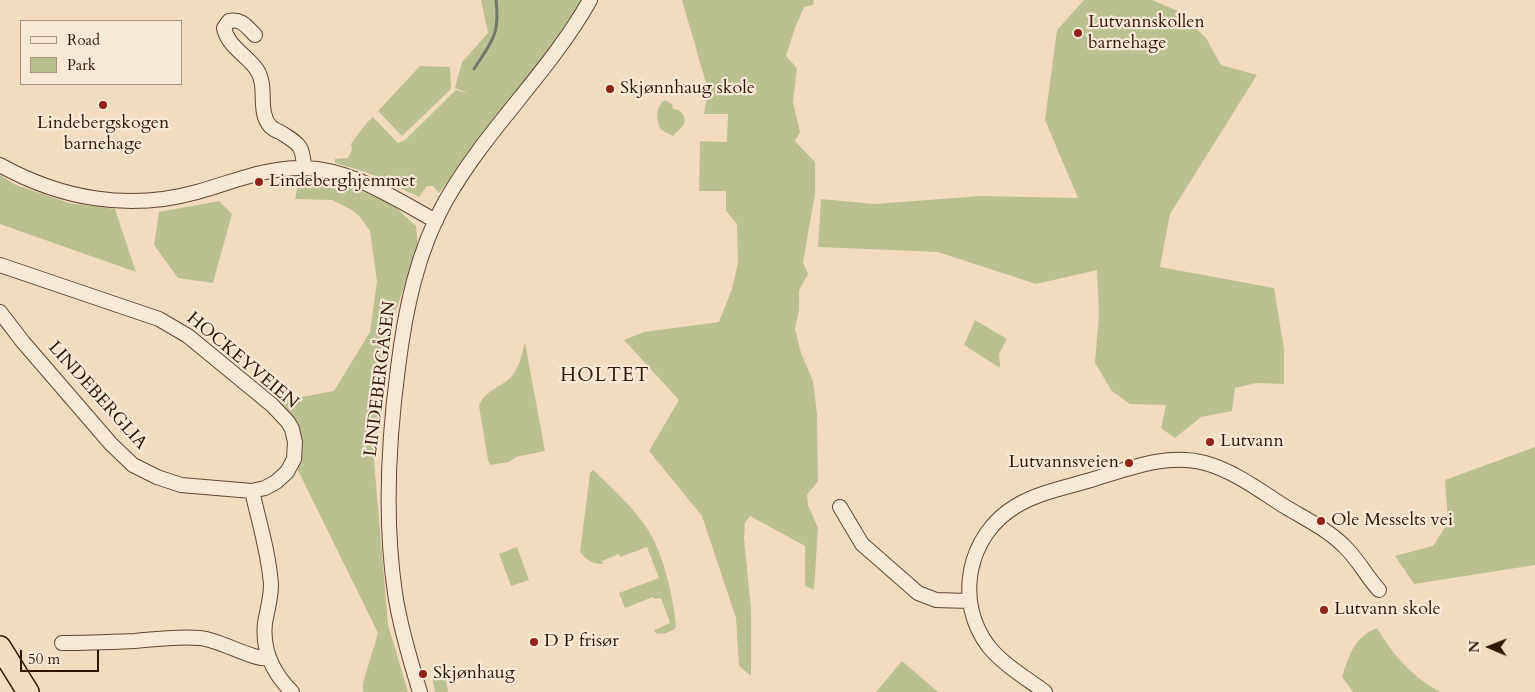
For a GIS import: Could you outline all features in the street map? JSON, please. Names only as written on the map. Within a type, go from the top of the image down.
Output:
[{"type":"highway","points":[[0,647],[28,692]]},
{"type":"street","name":"LINDEBERGÅSEN","points":[[420,692],[407,651],[395,593],[388,508],[393,405],[400,347],[410,294],[421,259],[445,201],[467,168],[561,47],[590,0]]},
{"type":"street","points":[[255,35],[238,20],[229,21],[224,28],[226,36],[232,45],[257,70],[262,82],[266,119],[271,127],[303,150],[304,168]]},
{"type":"street","points":[[0,165],[30,181],[65,193],[99,200],[126,201],[186,195],[264,172],[304,168],[329,170],[367,184],[436,221]]},
{"type":"street","name":"HOCKEYVEIEN","points":[[0,265],[159,318],[188,336],[272,405],[292,428],[295,442],[294,459],[286,473],[276,482],[252,492]]},
{"type":"street","name":"LINDEBERGLIA","points":[[0,312],[23,342],[111,444],[133,465],[181,485],[252,492]]},
{"type":"street","points":[[1045,692],[1011,667],[990,647],[977,625],[969,591],[971,566],[980,544],[992,525],[1015,506],[1052,491],[1155,462],[1174,460],[1197,462],[1224,470],[1321,529],[1347,549],[1380,590]]},
{"type":"street","points":[[252,492],[271,588],[265,634],[269,658],[275,672],[292,692]]},
{"type":"street","points":[[840,507],[862,544],[918,593],[936,600],[970,601]]},
{"type":"street","points":[[62,643],[186,637],[201,638],[219,642],[260,659],[269,658]]},
{"type":"green space","points":[[481,0],[583,0],[527,80],[439,193],[433,186],[427,186],[419,197],[366,172],[335,163],[335,159],[348,158],[352,150],[351,144],[373,117],[398,143],[405,140],[456,90],[469,94],[455,88],[462,62],[488,33]]},
{"type":"green space","points":[[682,0],[814,0],[813,5],[804,7],[786,56],[797,68],[793,102],[800,132],[795,141],[815,162],[815,194],[803,262],[808,274],[799,290],[799,310],[795,329],[801,353],[813,381],[817,414],[818,481],[807,495],[808,505],[818,528],[814,590],[805,586],[805,546],[750,516],[745,523],[744,538],[751,609],[751,676],[739,666],[736,618],[702,516],[649,451],[679,400],[624,340],[644,332],[719,322],[732,289],[738,263],[737,224],[726,211],[726,191],[699,191],[700,141],[727,142],[728,114],[704,114],[708,90]]},
{"type":"green space","points":[[1084,0],[1152,0],[1178,11],[1206,38],[1221,65],[1257,75],[1170,214],[1160,267],[1274,288],[1284,349],[1284,384],[1256,383],[1235,388],[1232,411],[1201,417],[1175,438],[1161,428],[1166,405],[1130,404],[1112,391],[1095,363],[1099,314],[1097,270],[1036,284],[938,252],[818,247],[821,199],[874,204],[981,196],[1078,198],[1045,120],[1057,30]]},
{"type":"green space","points":[[420,66],[450,67],[451,89],[402,136],[378,111]]},
{"type":"green space","points":[[665,100],[672,104],[673,109],[679,110],[683,114],[685,121],[673,136],[661,130],[658,122],[659,106]]},
{"type":"green space","points":[[0,175],[16,185],[69,203],[115,209],[136,272],[0,224]]},
{"type":"green space","points":[[300,175],[333,179],[392,204],[416,226],[418,246],[392,322],[374,460],[388,625],[408,692],[363,692],[363,683],[378,633],[289,452],[289,417],[280,401],[334,391],[370,332],[377,281],[370,231],[360,217],[352,210],[332,200],[295,199]]},
{"type":"green space","points":[[219,201],[232,214],[213,283],[178,278],[154,245],[159,212]]},
{"type":"green space","points":[[975,320],[1007,339],[999,354],[1000,368],[964,345]]},
{"type":"green space","points":[[525,343],[545,451],[516,457],[509,462],[490,465],[479,406],[485,396],[507,381],[514,373]]},
{"type":"green space","points":[[1535,447],[1535,565],[1414,584],[1395,556],[1433,546],[1448,523],[1445,480]]},
{"type":"green space","points":[[593,470],[631,508],[645,525],[655,543],[668,579],[673,604],[676,627],[670,632],[659,634],[654,630],[670,623],[661,598],[655,599],[653,597],[625,608],[619,593],[659,578],[647,547],[620,557],[619,554],[602,561],[603,564],[596,564],[590,561],[580,552],[590,473]]},
{"type":"green space","points":[[517,547],[529,580],[511,586],[499,554]]},
{"type":"green space","points":[[1377,628],[1404,664],[1440,692],[1353,692],[1342,677],[1347,661],[1357,642]]},
{"type":"green space","points":[[902,661],[938,692],[876,692]]},
{"type":"green space","points":[[443,663],[448,692],[435,692],[432,675],[436,666]]},
{"type":"waterway","points":[[474,69],[490,44],[496,30],[496,0]]},
{"type":"place","name":"Lutvannskollen barnehage","points":[[1078,33]]},
{"type":"place","name":"Skjønnhaug skole","points":[[610,89]]},
{"type":"place","name":"Lindebergskogen barnehage","points":[[103,105]]},
{"type":"place","name":"Lindeberghjemmet","points":[[259,182]]},
{"type":"place","name":"Lutvann","points":[[1210,442]]},
{"type":"place","name":"Lutvannsveien","points":[[1129,463]]},
{"type":"place","name":"Ole Messelts vei","points":[[1321,521]]},
{"type":"place","name":"Lutvann skole","points":[[1324,610]]},
{"type":"place","name":"D P frisør","points":[[534,642]]},
{"type":"place","name":"Skjønhaug","points":[[423,674]]},
{"type":"district","name":"HOLTET","points":[[605,377]]}]
